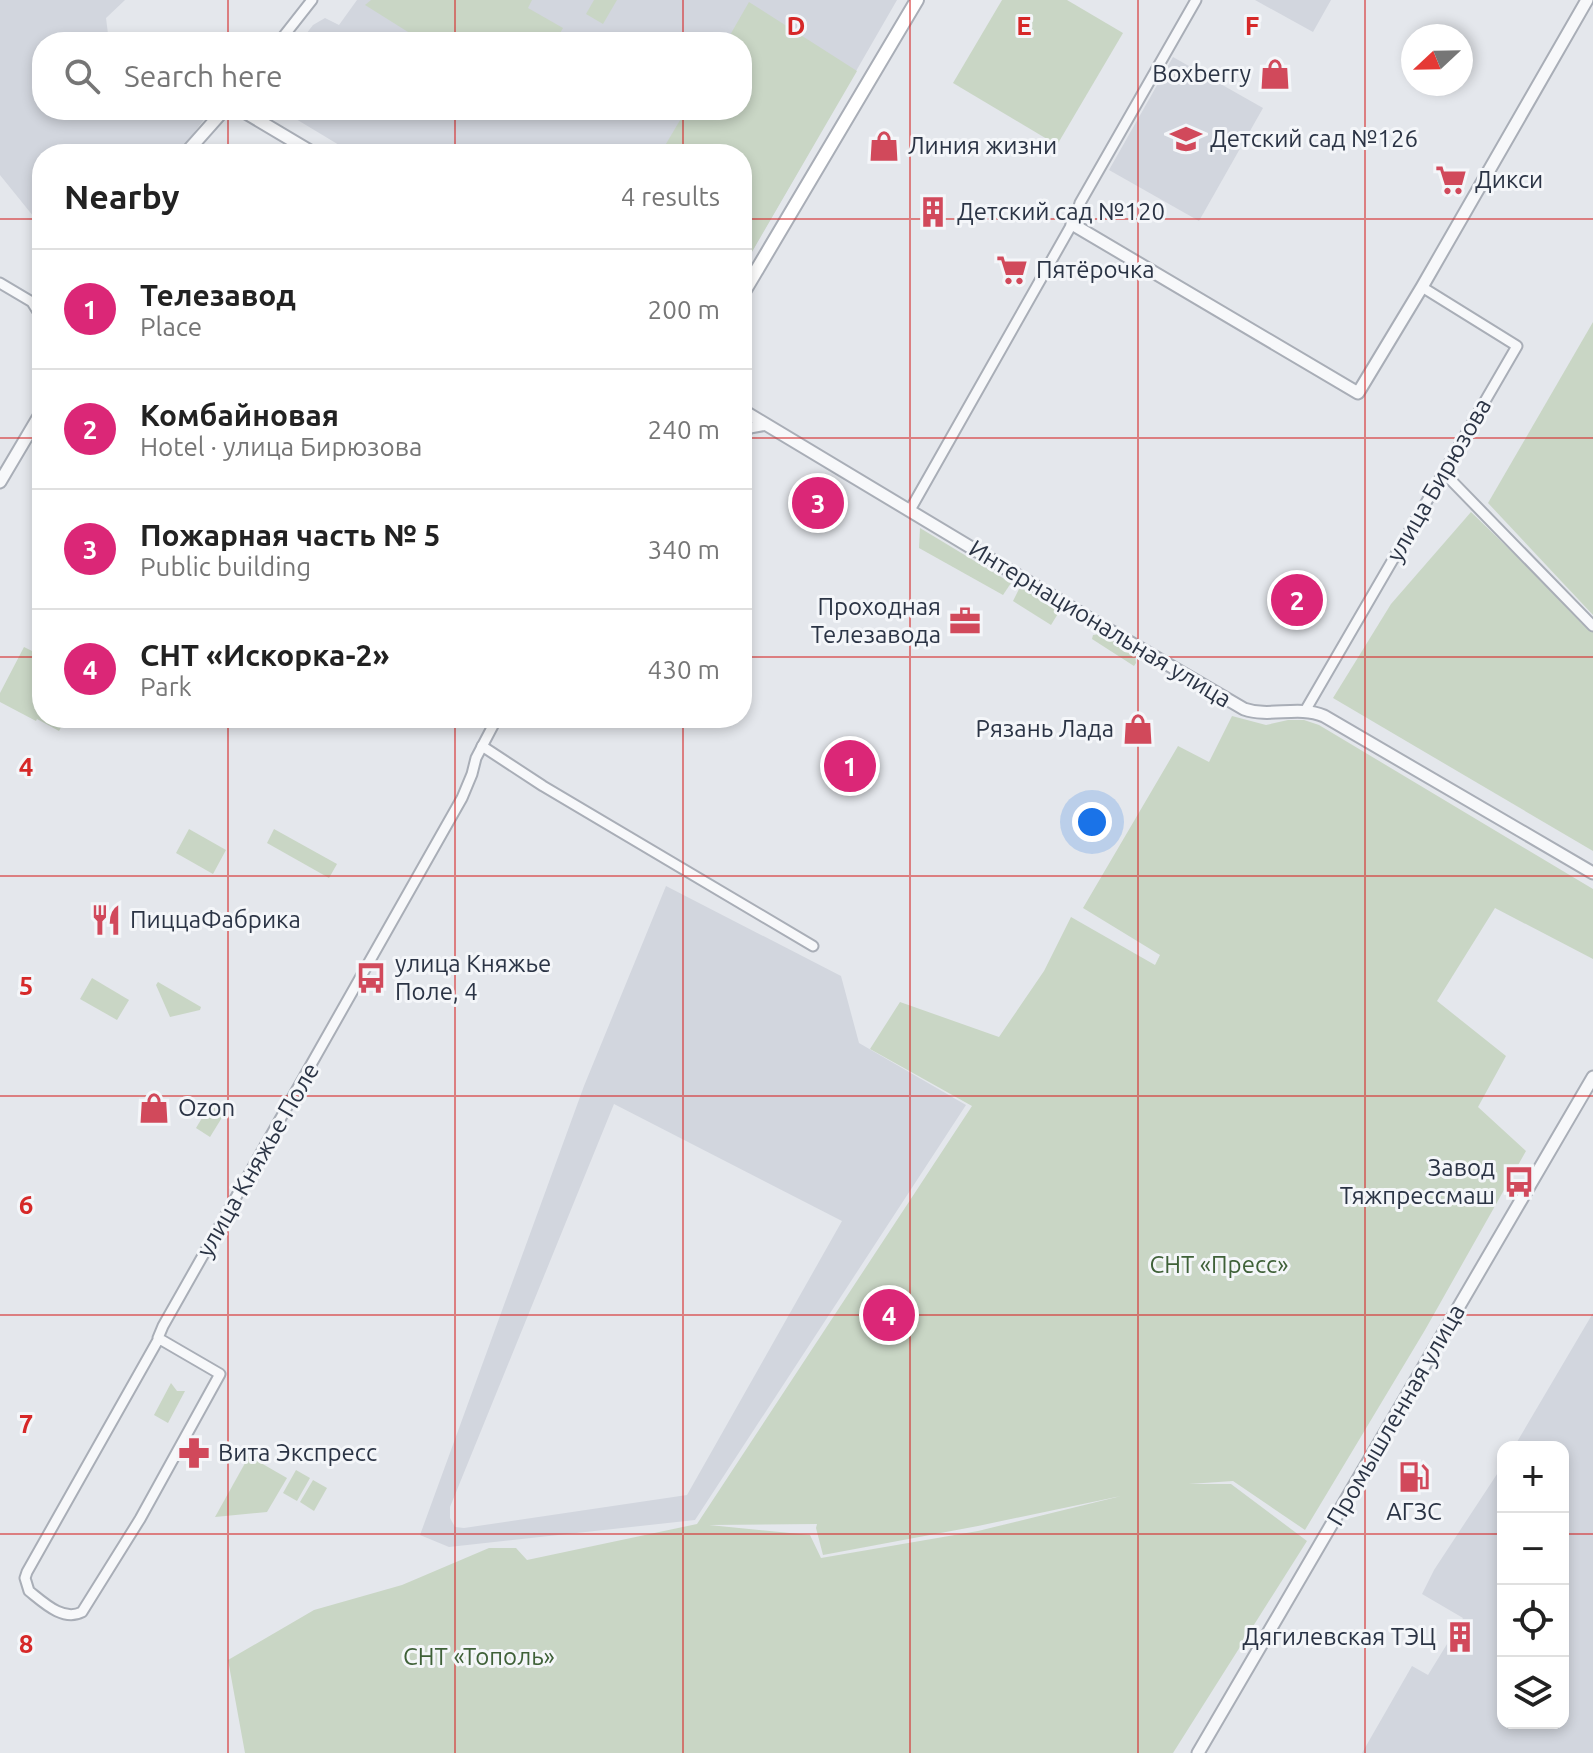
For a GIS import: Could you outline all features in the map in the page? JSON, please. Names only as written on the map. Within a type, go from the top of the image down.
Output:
[{"type":"main road","points":[[752,278],[917,0]]},
{"type":"street","points":[[287,32],[312,0]]},
{"type":"street","points":[[910,510],[1196,0]]},
{"type":"street","points":[[1072,224],[1358,393],[1587,0]]},
{"type":"street","points":[[194,144],[215,120]]},
{"type":"street","points":[[258,120],[298,144]]},
{"type":"street","points":[[0,283],[32,302]]},
{"type":"street","name":"улица Бирюзова","points":[[1305,711],[1517,346],[1422,287]]},
{"type":"street","name":"Интернациональная улица","points":[[752,416],[1244,709],[1261,713],[1305,711],[1324,716],[1593,873]]},
{"type":"street","points":[[752,428],[767,425]]},
{"type":"street","points":[[0,482],[32,428]]},
{"type":"street","points":[[1444,473],[1593,626]]},
{"type":"street","points":[[492,728],[482,746],[543,786],[813,946]]},
{"type":"street","name":"улица Княжье Поле","points":[[158,1338],[220,1374],[147,1506],[83,1610],[76,1615],[63,1614],[29,1591],[25,1578],[27,1572],[163,1326],[462,798],[482,746]]},
{"type":"street","name":"Промышленная улица","points":[[1198,1753],[1593,1077]]},
{"type":"shaded area","points":[[0,0],[125,0],[106,18],[108,32],[32,32],[32,120],[204,120],[186,144],[32,144],[32,215],[0,175]]},
{"type":"shaded area","points":[[357,0],[897,0],[752,252],[752,144],[337,144],[298,120],[752,120],[752,32],[308,32],[325,18],[339,25]]},
{"type":"shaded area","points":[[1255,0],[1331,0],[1313,32]]},
{"type":"shaded area","name":"Детский сад №126","points":[[1173,57],[1263,108],[1199,221],[1109,170]]},
{"type":"shaded area","points":[[666,886],[841,976],[859,1043],[966,1105],[695,1520],[449,1547],[420,1535],[584,1086]],"holes":[[[614,1104],[842,1221],[687,1495],[455,1527],[450,1518],[450,1507]]]},
{"type":"shaded area","points":[[1593,1313],[1593,1753],[1362,1753],[1412,1666],[1428,1675],[1463,1618],[1422,1594],[1434,1570],[1497,1474],[1497,1729],[1569,1729],[1569,1441],[1518,1441]]},
{"type":"green space","points":[[371,0],[532,0],[528,8],[563,28],[561,32],[408,32],[365,5]]},
{"type":"green space","points":[[594,0],[617,0],[603,24],[586,14]]},
{"type":"green space","points":[[1002,0],[1067,0],[1123,33],[1057,145],[953,83]]},
{"type":"green space","points":[[749,2],[857,71],[752,252],[752,144],[666,144],[680,120],[752,120],[752,32],[732,32]]},
{"type":"green space","points":[[1593,322],[1593,615],[1488,503]]},
{"type":"green space","points":[[1471,512],[1593,630],[1593,851],[1333,698],[1391,604]]},
{"type":"green space","points":[[920,528],[1011,583],[1003,595],[919,548]]},
{"type":"green space","points":[[1020,587],[1059,612],[1051,625],[1013,601]]},
{"type":"green space","points":[[1101,634],[1135,655],[1134,666],[1092,639],[1093,635]]},
{"type":"green space","points":[[24,647],[32,651],[32,719],[0,702],[0,693]]},
{"type":"green space","points":[[1232,716],[1266,725],[1304,720],[1319,725],[1593,889],[1593,959],[1495,908],[1437,1001],[1506,1056],[1478,1107],[1526,1151],[1425,1330],[1305,1530],[1233,1481],[1189,1484],[1231,1484],[1307,1541],[1173,1753],[245,1753],[228,1660],[314,1610],[402,1585],[489,1548],[516,1548],[527,1560],[697,1524],[972,1106],[870,1049],[900,1002],[999,1037],[1044,971],[1071,917],[1155,965],[1160,955],[1083,908],[1178,746],[1209,762]],"holes":[[[1121,1496],[978,1531],[821,1558],[810,1535],[709,1525],[817,1524],[823,1555]]]},
{"type":"green space","points":[[189,829],[226,850],[213,874],[176,853]]},
{"type":"green space","points":[[274,829],[337,864],[329,878],[267,843]]},
{"type":"green space","points":[[92,978],[129,1000],[117,1020],[80,999]]},
{"type":"green space","points":[[158,982],[201,1007],[200,1010],[170,1017],[156,985]]},
{"type":"green space","points":[[211,1103],[226,1111],[210,1137],[196,1128]]},
{"type":"green space","points":[[171,1383],[177,1391],[185,1391],[168,1423],[154,1415]]},
{"type":"green space","points":[[249,1456],[287,1478],[267,1512],[215,1517]]},
{"type":"green space","points":[[296,1470],[310,1478],[297,1501],[283,1493]]},
{"type":"green space","points":[[313,1480],[327,1488],[314,1511],[300,1502]]},
{"type":"place","name":"Boxberry","points":[[1275,74]]},
{"type":"place","name":"Детский сад №126","points":[[1186,139]]},
{"type":"place","name":"Линия жизни","points":[[884,146]]},
{"type":"place","name":"Дикси","points":[[1451,180]]},
{"type":"place","name":"Детский сад №120","points":[[933,212]]},
{"type":"place","name":"Пятёрочка","points":[[1012,270]]},
{"type":"place","name":"Пожарная часть № 5","points":[[818,503]]},
{"type":"place","name":"Комбайновая","points":[[1297,600]]},
{"type":"place","name":"Проходная Телезавода","points":[[965,621]]},
{"type":"place","name":"Рязань Лада","points":[[1138,729]]},
{"type":"place","name":"Телезавод","points":[[850,766]]},
{"type":"place","name":"ПиццаФабрика","points":[[106,920]]},
{"type":"place","name":"улица Княжье Поле, 4","points":[[371,978]]},
{"type":"place","name":"Ozon","points":[[154,1108]]},
{"type":"place","name":"Завод Тяжпрессмаш","points":[[1519,1182]]},
{"type":"place","name":"СНТ «Искорка-2»","points":[[889,1315]]},
{"type":"place","name":"Вита Экспресс","points":[[194,1453]]},
{"type":"place","name":"АГЗС","points":[[1414,1477]]},
{"type":"place","name":"Дягилевская ТЭЦ","points":[[1460,1637]]},
{"type":"park label","name":"СНТ «Пресс»","points":[[1219,1265]]},
{"type":"park label","name":"СНТ «Тополь»","points":[[479,1657]]}]
